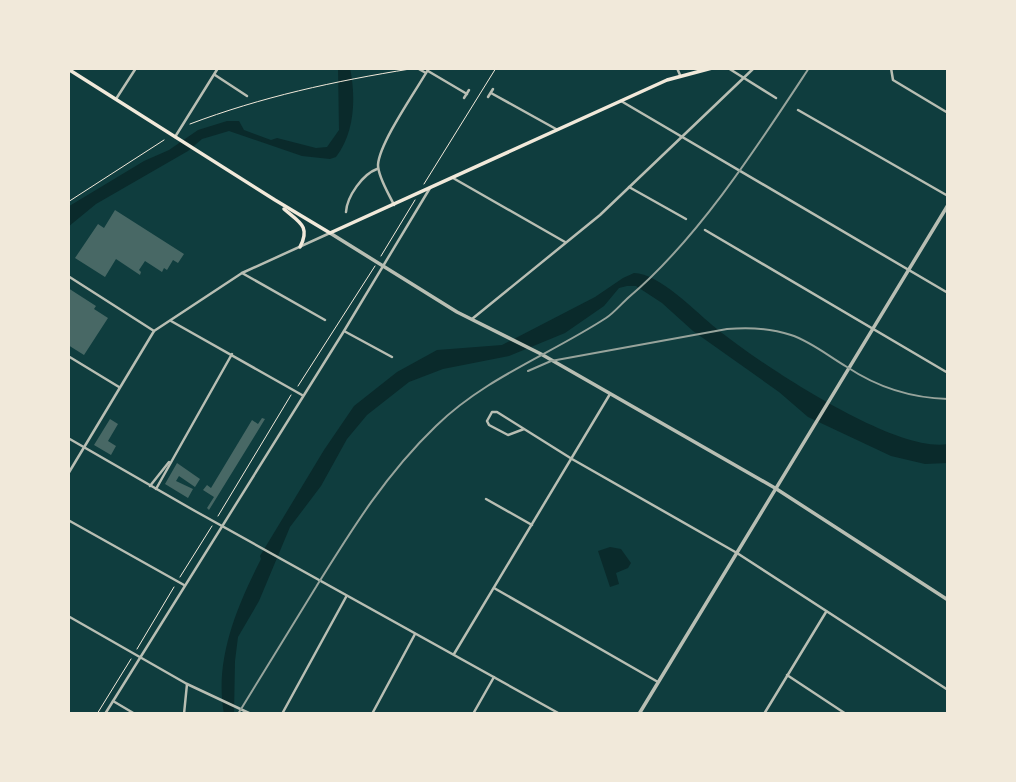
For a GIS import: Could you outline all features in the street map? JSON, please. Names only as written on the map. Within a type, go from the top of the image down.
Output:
[{"type":"main road","points":[[68,69],[330,233],[680,75],[711,68]]},
{"type":"main road","points":[[275,200],[304,228],[305,235],[300,247]]},
{"type":"street","points":[[116,99],[136,68]]},
{"type":"street","points":[[177,139],[218,68]]},
{"type":"street","points":[[417,68],[428,71],[467,94]]},
{"type":"street","points":[[677,68],[680,75]]},
{"type":"street","points":[[728,68],[776,98]]},
{"type":"street","points":[[472,319],[600,215],[754,68]]},
{"type":"street","points":[[891,68],[893,80],[948,113]]},
{"type":"street","points":[[394,205],[378,169],[383,148],[428,71]]},
{"type":"street","points":[[214,74],[247,96]]},
{"type":"street","points":[[493,89],[490,95],[556,129]]},
{"type":"street","points":[[621,101],[948,293]]},
{"type":"street","points":[[797,110],[948,196]]},
{"type":"street","points":[[346,212],[346,206],[365,176],[378,169]]},
{"type":"street","points":[[453,178],[565,242]]},
{"type":"street","points":[[629,187],[686,219]]},
{"type":"street","points":[[105,714],[430,188]]},
{"type":"street","points":[[639,714],[948,205]]},
{"type":"street","points":[[705,230],[948,373]]},
{"type":"street","points":[[68,474],[154,331],[242,273],[330,233],[472,319],[534,350],[775,488],[948,600]]},
{"type":"street","points":[[242,273],[325,320]]},
{"type":"street","points":[[68,276],[154,331]]},
{"type":"street","points":[[170,321],[303,395]]},
{"type":"street","points":[[344,331],[392,357]]},
{"type":"street","points":[[156,489],[232,354]]},
{"type":"street","points":[[68,356],[119,387]]},
{"type":"street","points":[[454,654],[610,394]]},
{"type":"street","points":[[524,429],[508,435],[489,425],[487,421],[495,411],[524,429],[572,459],[737,553],[948,690]]},
{"type":"street","points":[[68,438],[560,714]]},
{"type":"street","points":[[150,486],[171,460]]},
{"type":"street","points":[[486,499],[532,525]]},
{"type":"street","points":[[68,520],[185,586]]},
{"type":"street","points":[[494,588],[658,682]]},
{"type":"street","points":[[282,714],[347,596]]},
{"type":"street","points":[[764,714],[826,611]]},
{"type":"street","points":[[68,616],[187,684],[251,714]]},
{"type":"street","points":[[372,714],[415,634]]},
{"type":"street","points":[[787,675],[846,714]]},
{"type":"street","points":[[473,714],[494,677]]},
{"type":"street","points":[[184,714],[187,684]]},
{"type":"street","points":[[113,701],[135,714]]},
{"type":"path","points":[[424,185],[496,68]]},
{"type":"path","points":[[190,124],[231,109],[337,82],[410,69]]},
{"type":"path","points":[[68,202],[164,140]]},
{"type":"path","points":[[218,516],[268,431],[419,193]]},
{"type":"path","points":[[97,714],[212,526]]},
{"type":"water","points":[[338,68],[350,68],[353,103],[347,137],[336,157],[330,159],[302,156],[229,131],[202,139],[188,151],[96,204],[68,227],[68,207],[71,205],[144,161],[169,150],[198,130],[227,121],[239,121],[244,130],[271,140],[277,138],[316,148],[327,147],[339,130]]},
{"type":"water","points":[[634,273],[666,286],[763,363],[828,403],[895,435],[925,443],[948,444],[948,463],[925,464],[891,456],[808,417],[779,392],[693,331],[662,303],[636,286],[619,288],[604,306],[565,333],[509,356],[443,369],[409,382],[367,415],[347,439],[321,486],[290,527],[259,601],[238,637],[234,714],[224,714],[222,674],[225,654],[236,614],[260,556],[354,406],[397,372],[437,350],[502,345],[595,297]]},
{"type":"water","points":[[610,547],[621,549],[631,563],[628,568],[616,573],[619,584],[610,587],[598,551]]},
{"type":"building","points":[[115,210],[184,254],[178,263],[173,260],[167,270],[164,268],[162,272],[145,261],[139,270],[140,275],[116,259],[105,277],[75,258],[98,224],[104,228]]},
{"type":"building","points":[[68,288],[96,306],[94,309],[108,318],[84,355],[68,345]]},
{"type":"building","points":[[262,418],[265,419],[209,510],[207,508],[214,497],[203,490],[207,485],[211,488],[252,420],[258,424]]},
{"type":"building","points":[[110,419],[118,424],[108,441],[116,446],[111,455],[94,445]]},
{"type":"building","points":[[177,463],[200,479],[195,487],[179,476],[176,481],[193,489],[188,498],[165,484]]},
{"type":"railway","points":[[238,714],[343,544],[401,463],[436,426],[475,394],[606,318],[654,274],[726,189],[809,68]]},
{"type":"railway","points":[[528,371],[551,361],[727,329],[759,329],[799,338],[883,386],[921,396],[948,399]]}]
